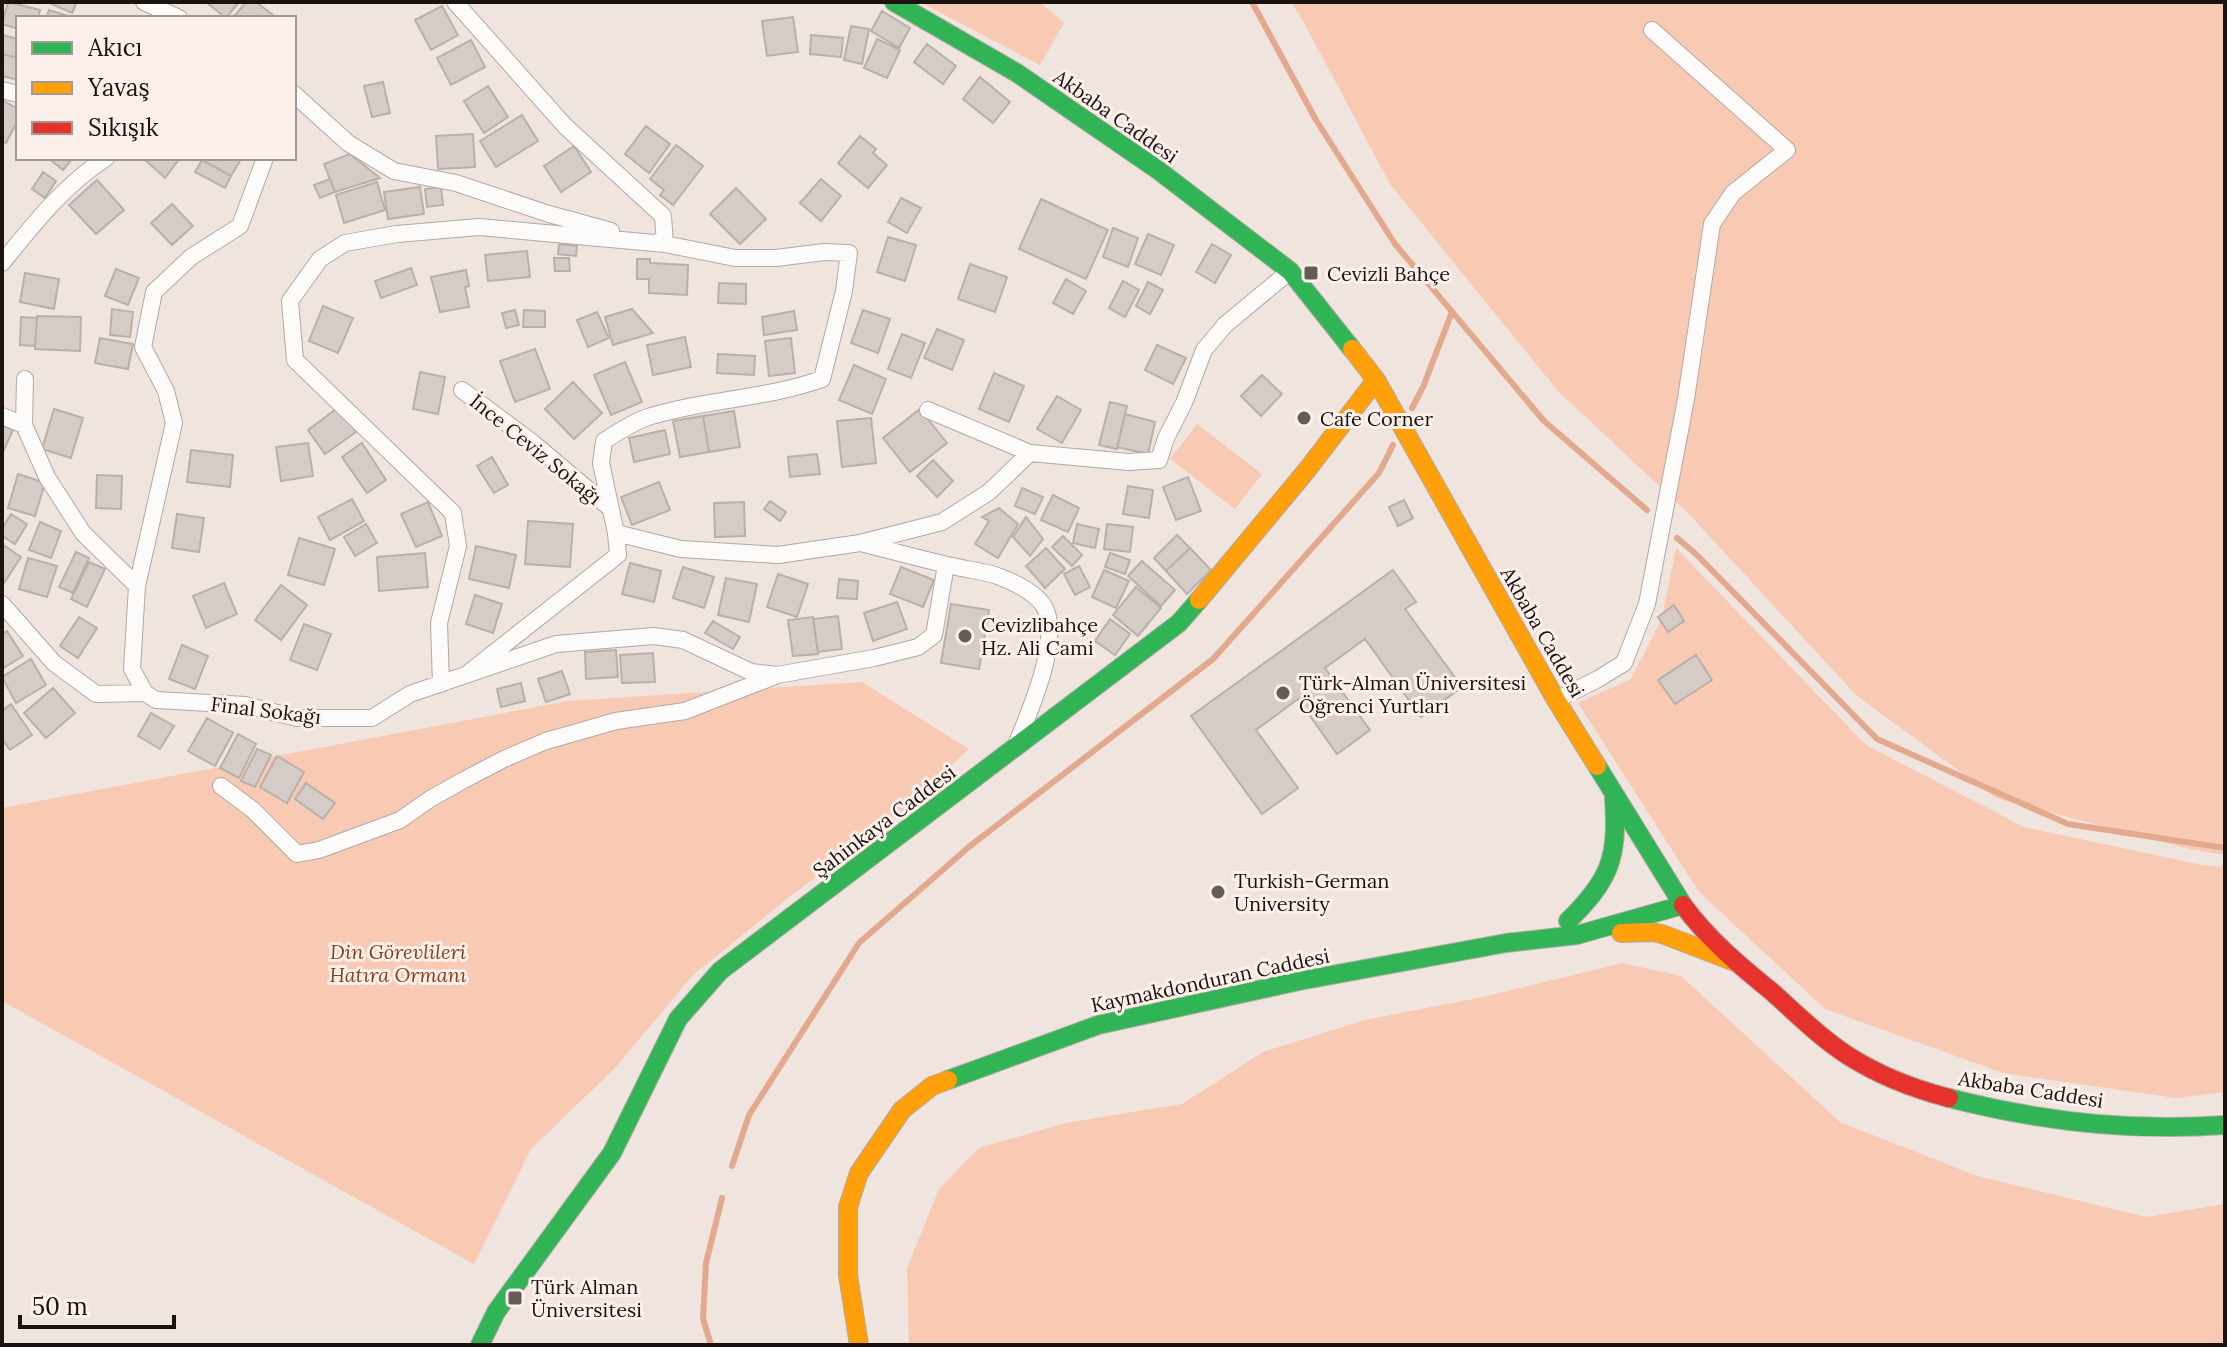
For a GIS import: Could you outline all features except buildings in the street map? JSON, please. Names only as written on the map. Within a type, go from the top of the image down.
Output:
[{"type":"main road","name":"Akbaba Caddesi","points":[[894,2],[1017,73],[1158,170],[1290,271],[1376,380],[1664,888],[1735,962],[1847,1055],[1901,1084],[1974,1106],[2082,1123],[2183,1129],[2225,1125]]},
{"type":"main road","name":"Şahinkaya Caddesi","points":[[480,1345],[496,1312],[612,1153],[678,1019],[720,971],[1179,623],[1307,470],[1376,380]]},
{"type":"main road","points":[[1573,928],[1608,872],[1615,845],[1614,795]]},
{"type":"main road","points":[[1573,928],[1637,900]]},
{"type":"main road","points":[[1573,928],[1683,905]]},
{"type":"main road","points":[[1573,928],[1662,934],[1735,962]]},
{"type":"main road","name":"Kaymakdonduran Caddesi","points":[[859,1345],[848,1275],[848,1207],[859,1173],[882,1137],[902,1110],[932,1086],[1098,1025],[1299,981],[1573,928]]},
{"type":"street","points":[[144,2],[175,16]]},
{"type":"street","points":[[455,2],[565,126],[663,216],[665,244]]},
{"type":"street","points":[[1556,700],[1624,663],[1647,604],[1686,399],[1712,224],[1733,193],[1787,150],[1652,30]]},
{"type":"street","points":[[296,96],[348,143],[394,171],[456,183],[549,214],[665,244],[735,258],[849,253],[844,291],[822,379],[798,388],[645,418],[604,441],[601,463],[618,555],[467,674]]},
{"type":"street","points":[[2,263],[33,224],[83,172],[103,160]]},
{"type":"street","points":[[145,693],[132,669],[137,586],[174,423],[166,391],[143,347],[154,292],[191,257],[240,226],[264,160]]},
{"type":"street","points":[[441,684],[439,623],[458,546],[453,513],[295,360],[290,301],[320,259],[332,251],[345,243],[397,234],[479,227],[665,244]]},
{"type":"street","points":[[928,410],[1030,453],[1129,462],[1159,460],[1204,350],[1225,325],[1290,271]]},
{"type":"street","points":[[25,379],[24,425],[47,477],[83,533],[137,586]]},
{"type":"street","name":"İnce Ceviz Sokağı","points":[[462,390],[533,443],[610,508]]},
{"type":"street","points":[[2,416],[24,425]]},
{"type":"street","points":[[616,533],[681,549],[778,555],[860,543],[942,522],[989,492],[1030,453]]},
{"type":"street","points":[[860,543],[998,575],[1034,596],[1044,607],[1049,630],[1046,656],[1034,701],[1014,749]]},
{"type":"street","name":"Final Sokağı","points":[[2,604],[54,663],[96,694],[145,693],[156,700],[245,705],[297,718],[372,718],[410,694],[556,644],[654,636],[683,640],[751,672],[777,675],[918,647],[934,635],[946,565]]},
{"type":"street","points":[[221,786],[253,810],[297,854],[319,850],[400,820],[451,787],[546,741],[616,721],[685,711],[777,675]]},
{"type":"green space","points":[[920,2],[1040,2],[1064,23],[1040,65]]},
{"type":"green space","points":[[1291,2],[2225,2],[2225,855],[2189,849],[1996,798],[1856,695],[1689,514],[1557,390],[1390,184]]},
{"type":"green space","points":[[1197,424],[1262,474],[1235,509],[1170,459]]},
{"type":"green space","points":[[1676,548],[1866,745],[2024,827],[2202,865],[2225,867],[2225,1092],[2176,1098],[2003,1073],[1825,1009],[1699,892],[1578,703],[1631,679],[1662,618]]},
{"type":"green space","name":"Din Görevlileri Hatıra Ormanı","points":[[862,682],[969,749],[892,820],[793,894],[693,975],[615,1068],[531,1149],[474,1264],[2,1001],[2,808],[568,701]]},
{"type":"green space","points":[[1622,963],[1681,976],[1840,1122],[1977,1176],[2146,1217],[2225,1204],[2225,1345],[909,1345],[907,1268],[939,1189],[979,1148],[1066,1123],[1182,1104],[1263,1052],[1365,1020],[1483,997]]},
{"type":"waterway","points":[[1252,2],[1316,120],[1395,244],[1544,421],[1647,510]]},
{"type":"waterway","points":[[1412,408],[1452,312]]},
{"type":"waterway","points":[[732,1166],[749,1115],[859,943],[970,846],[1213,659],[1379,473],[1393,445]]},
{"type":"waterway","points":[[1677,538],[1877,739],[2068,824],[2225,848]]},
{"type":"waterway","points":[[711,1345],[703,1319],[706,1263],[722,1198]]},
{"type":"traffic: fast","points":[[894,2],[1017,73],[1158,170],[1290,271],[1352,349]]},
{"type":"traffic: fast","points":[[480,1345],[496,1312],[612,1153],[678,1019],[720,971],[1179,623],[1199,600]]},
{"type":"traffic: fast","points":[[948,1080],[1098,1025],[1299,981],[1506,943],[1577,935],[1683,905],[1597,766]]},
{"type":"traffic: fast","points":[[1568,921],[1594,892],[1609,866],[1615,836],[1614,798]]},
{"type":"traffic: fast","points":[[1949,1098],[2017,1113],[2086,1123],[2156,1127],[2225,1125]]},
{"type":"traffic: slow","points":[[1352,349],[1376,380],[1556,700],[1597,766]]},
{"type":"traffic: slow","points":[[1199,600],[1307,470],[1376,380]]},
{"type":"traffic: slow","points":[[1621,933],[1662,934],[1735,962]]},
{"type":"traffic: slow","points":[[859,1345],[848,1275],[848,1207],[859,1173],[902,1110],[932,1086],[948,1080]]},
{"type":"traffic: jam","points":[[1683,905],[1724,951],[1837,1048],[1884,1075],[1949,1098]]},
{"type":"place","name":"Cevizli Bahçe","points":[[1311,273]]},
{"type":"place","name":"Cafe Corner","points":[[1304,418]]},
{"type":"place","name":"Cevizlibahçe Hz. Ali Cami","points":[[965,636]]},
{"type":"place","name":"Türk-Alman Üniversitesi Öğrenci Yurtları","points":[[1283,693]]},
{"type":"place","name":"Turkish-German University","points":[[1218,892]]},
{"type":"place","name":"Türk Alman Üniversitesi","points":[[515,1298]]}]
